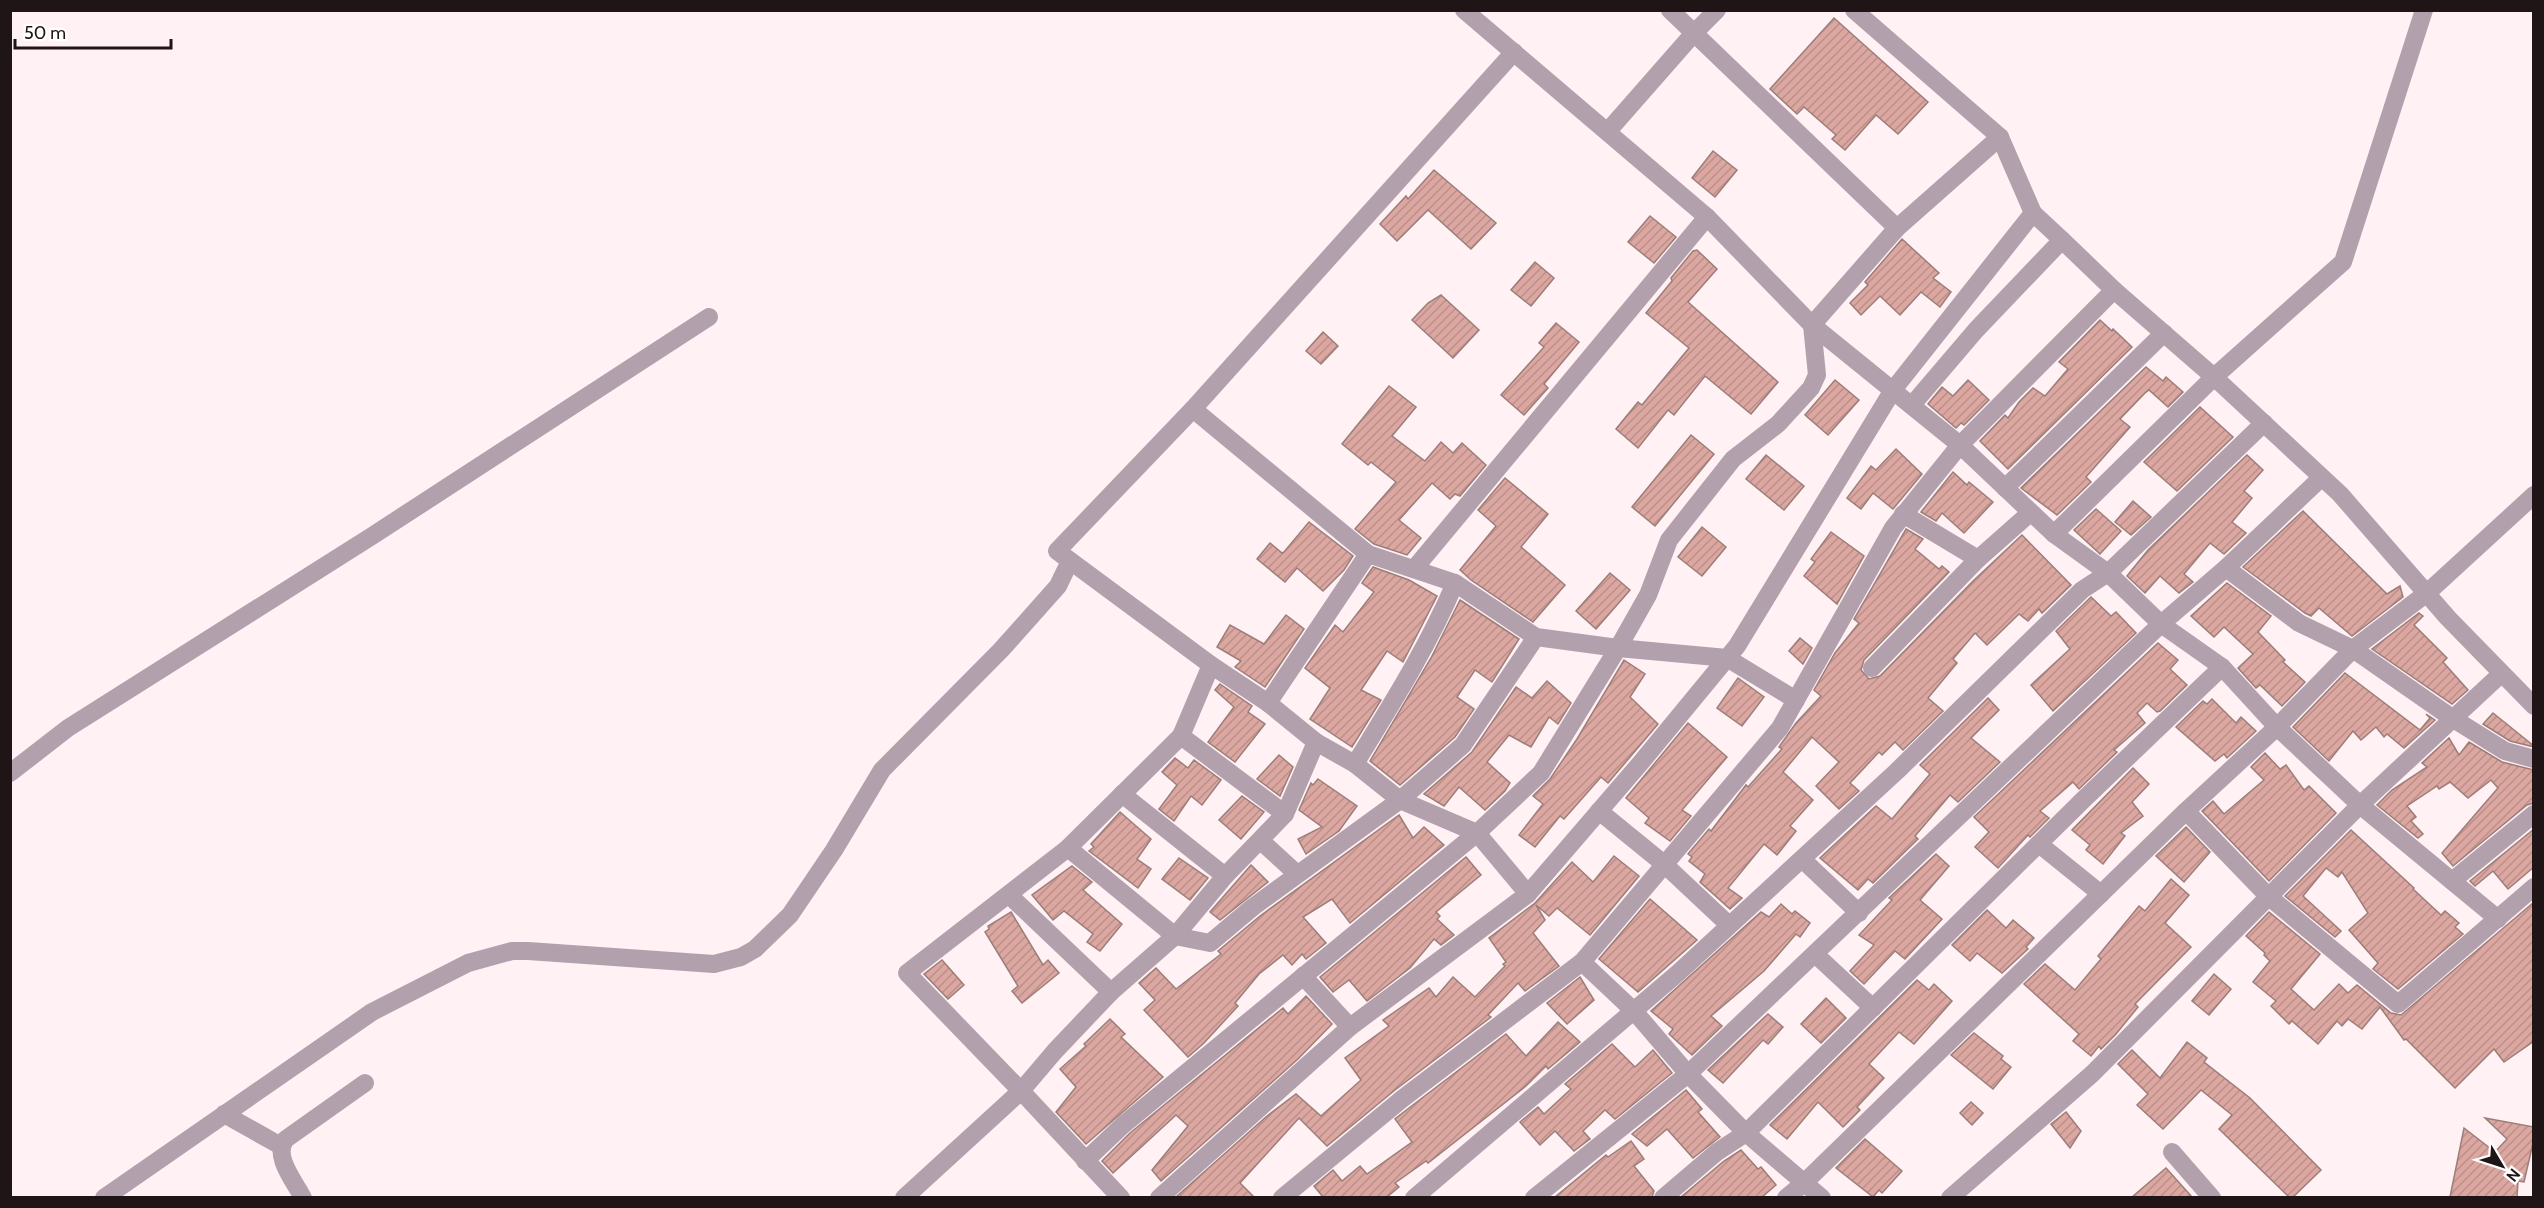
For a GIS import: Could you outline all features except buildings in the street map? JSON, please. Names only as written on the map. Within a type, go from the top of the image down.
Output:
[{"type":"street","points":[[1464,10],[1707,217],[1812,325],[1960,445],[2030,513],[2054,534],[2108,573],[2161,624],[2222,667],[2277,727],[2360,805],[2498,919]]},
{"type":"street","points":[[1670,10],[1897,228]]},
{"type":"street","points":[[1608,131],[1717,10]]},
{"type":"street","points":[[1854,10],[2000,137],[2033,213],[2114,290],[2214,377],[2340,494],[2501,674],[2533,704]]},
{"type":"street","points":[[2054,534],[2214,377],[2343,262],[2424,10]]},
{"type":"street","points":[[1514,52],[1193,409],[1056,551],[1211,665],[1268,703],[1316,742],[1355,764],[1400,800],[1477,833],[1528,894]]},
{"type":"street","points":[[1085,1161],[1123,1125],[1477,833],[1541,773],[1618,648],[1653,585],[1662,554],[1669,540],[1733,459],[1778,424],[1810,388],[1817,375],[1812,325],[1897,228],[2000,137]]},
{"type":"street","points":[[1160,1197],[1350,1027],[1528,894],[1727,658],[1743,636],[1893,390],[2033,213]]},
{"type":"street","points":[[1414,569],[1707,217]]},
{"type":"street","points":[[1912,405],[1976,330],[2062,240]]},
{"type":"street","points":[[1282,1197],[1402,1099],[1582,962],[1780,728],[1893,528],[1904,514],[1960,445],[2114,290]]},
{"type":"street","points":[[10,773],[68,728],[372,536],[709,316]]},
{"type":"street","points":[[2005,488],[2164,333]]},
{"type":"street","points":[[1193,409],[1368,554],[1455,583],[1536,637],[1618,648],[1727,658],[1796,700]]},
{"type":"street","points":[[1414,1197],[1634,1011],[1730,925],[1897,771],[2082,590],[2108,573],[2264,423]]},
{"type":"street","points":[[1534,1197],[1688,1074],[2161,624],[2226,568],[2321,478]]},
{"type":"street","points":[[1786,1197],[1804,1183],[2186,811],[2277,727],[2353,649],[2427,593],[2534,495]]},
{"type":"street","points":[[1872,668],[1978,559],[2030,513]]},
{"type":"street","points":[[1904,514],[1978,559]]},
{"type":"street","points":[[1268,703],[1368,554]]},
{"type":"street","points":[[104,1197],[372,1012],[468,963],[512,951],[528,951],[714,964],[741,957],[755,950],[790,915],[830,857],[882,770],[1009,642],[1058,586],[1070,561]]},
{"type":"street","points":[[2226,568],[2240,581],[2299,623],[2353,649],[2451,718],[2505,751],[2534,759]]},
{"type":"street","points":[[1355,764],[1398,693],[1455,583]]},
{"type":"street","points":[[1068,848],[1175,936],[1210,943],[1297,874],[1400,800],[1462,745],[1536,637]]},
{"type":"street","points":[[1121,1197],[907,973],[1068,848],[1181,736],[1211,665]]},
{"type":"street","points":[[1662,1197],[1717,1152],[1746,1133],[2222,667]]},
{"type":"street","points":[[1950,1197],[2092,1074],[2360,805],[2501,674]]},
{"type":"street","points":[[1181,736],[1285,814]]},
{"type":"street","points":[[904,1197],[1021,1091],[1111,992],[1175,936],[1226,876],[1285,814],[1316,742]]},
{"type":"street","points":[[1122,794],[1226,876]]},
{"type":"street","points":[[1599,811],[1664,864],[1730,925]]},
{"type":"street","points":[[2186,811],[2268,896],[2398,1004],[2534,887]]},
{"type":"street","points":[[2452,881],[2534,814]]},
{"type":"street","points":[[1261,841],[1297,874]]},
{"type":"street","points":[[2039,844],[2101,894]]},
{"type":"street","points":[[1802,859],[1859,913]]},
{"type":"street","points":[[1009,895],[1111,992]]},
{"type":"street","points":[[1815,954],[1873,1008]]},
{"type":"street","points":[[1582,962],[1634,1011],[1688,1074],[1746,1133],[1822,1197]]},
{"type":"street","points":[[1304,976],[1350,1027]]},
{"type":"street","points":[[303,1197],[280,1154],[281,1146],[286,1139],[365,1083]]},
{"type":"street","points":[[224,1114],[281,1146]]},
{"type":"street","points":[[2172,1152],[2211,1197]]}]
